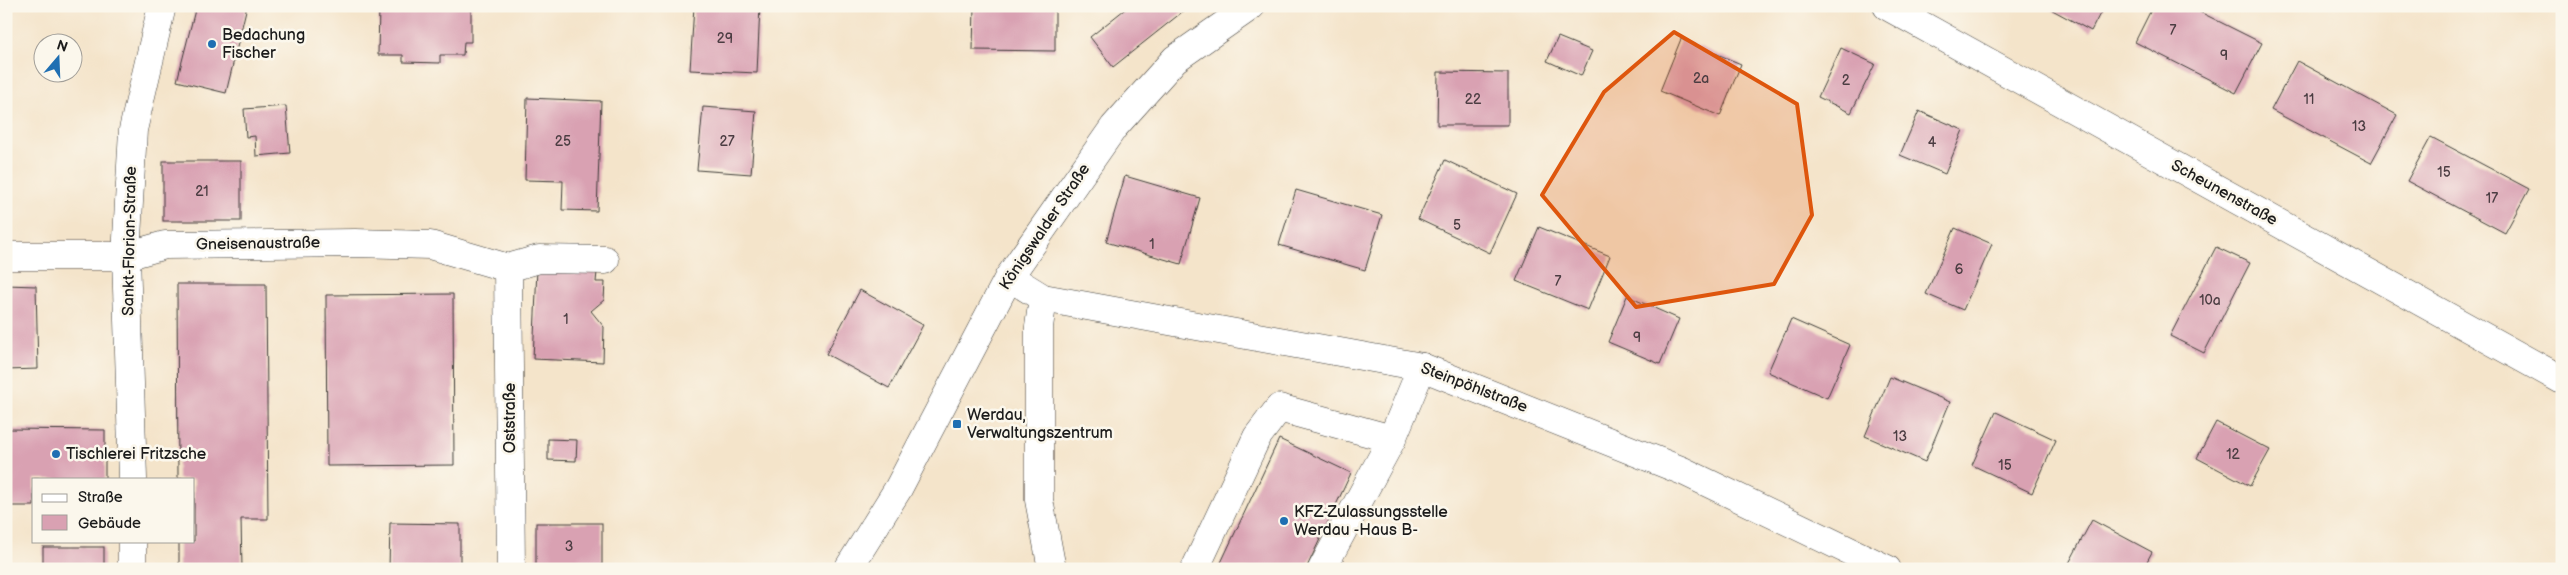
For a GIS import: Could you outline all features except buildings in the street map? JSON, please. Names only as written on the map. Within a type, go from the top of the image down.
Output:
[{"type":"street","name":"Sankt-Florian-Straße","points":[[132,478],[126,256],[132,130],[162,6]]},
{"type":"street","name":"Königswalder Straße","points":[[848,569],[898,489],[1008,277],[1114,127],[1175,59],[1251,6]]},
{"type":"street","name":"Scheunenstraße","points":[[1887,6],[2562,380]]},
{"type":"street","name":"Gneisenaustraße","points":[[6,256],[126,256],[165,245],[364,243],[430,246],[508,268]]},
{"type":"street","points":[[508,268],[539,259],[605,260]]},
{"type":"street","name":"Oststraße","points":[[508,268],[511,569]]},
{"type":"street","name":"Steinpöhlstraße","points":[[1008,277],[1043,298],[1422,367],[1683,471],[1887,569]]},
{"type":"street","points":[[1043,298],[1039,327],[1039,500],[1052,569]]},
{"type":"street","points":[[1322,569],[1392,439],[1422,367]]},
{"type":"street","points":[[1194,569],[1257,437],[1279,408],[1392,439]]},
{"type":"street","points":[[132,542],[132,569]]},
{"type":"highlighted area","points":[[1674,32],[1797,104],[1812,215],[1774,284],[1636,307],[1542,195],[1604,92]]},
{"type":"place","name":"Bedachung Fischer","points":[[212,44]]},
{"type":"place","name":"Werdau, Verwaltungszentrum","points":[[957,424]]},
{"type":"place","name":"Tischlerei Fritzsche","points":[[56,454]]},
{"type":"place","name":"KFZ-Zulassungsstelle Werdau -Haus B-","points":[[1284,521]]}]
